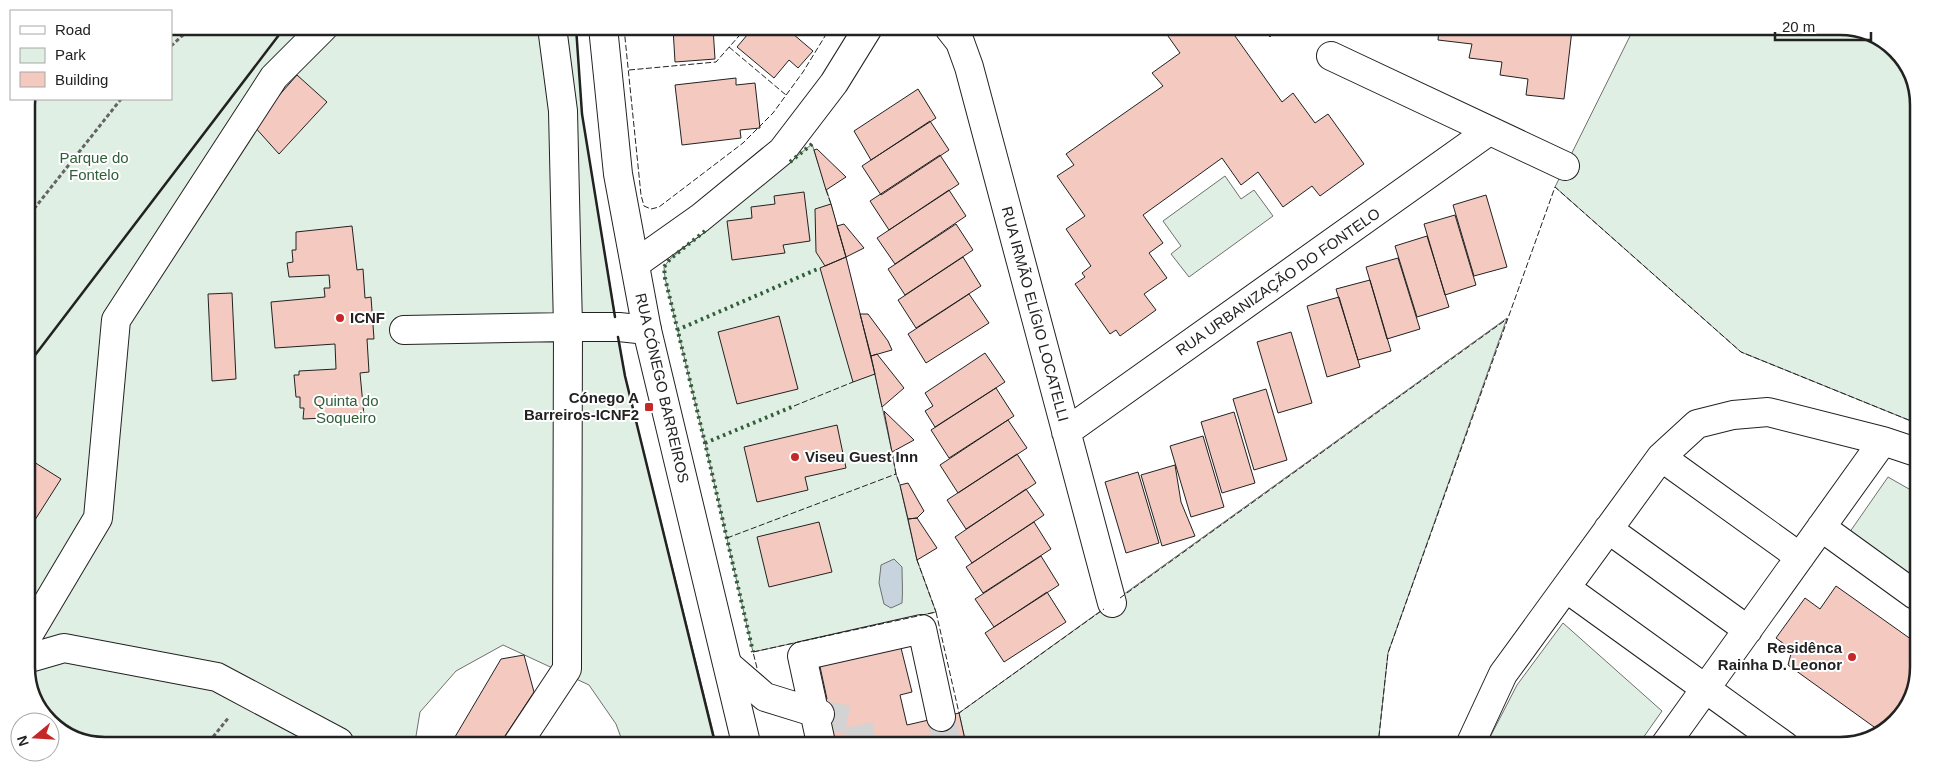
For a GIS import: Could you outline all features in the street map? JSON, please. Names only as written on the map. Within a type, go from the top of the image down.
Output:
[{"type":"street","points":[[35,624],[98,518],[116,320],[274,77],[316,35]]},
{"type":"street","points":[[521,737],[567,669],[568,327],[563,111],[553,35]]},
{"type":"street","name":"RUA CÓNEGO BARREIROS","points":[[604,35],[618,174],[647,330],[745,737]]},
{"type":"street","points":[[635,264],[700,218],[782,151],[834,83],[864,35]]},
{"type":"street","name":"RUA IRMÃO ELÍGIO LOCATELLI","points":[[954,35],[960,42],[969,67],[1112,604]]},
{"type":"street","points":[[1331,56],[1565,166]]},
{"type":"street","name":"RUA URBANIZAÇÃO DO FONTELO","points":[[1066,432],[1489,131]]},
{"type":"street","points":[[404,330],[619,327],[647,330]]},
{"type":"street","points":[[1474,737],[1503,674],[1661,457],[1697,424],[1732,415],[1768,412],[1883,441],[1910,450]]},
{"type":"street","points":[[1671,737],[1883,441]]},
{"type":"street","points":[[1661,457],[1800,557]]},
{"type":"street","points":[[1821,527],[1910,591]]},
{"type":"street","points":[[1608,530],[1748,630]]},
{"type":"street","points":[[1566,588],[1773,737]]},
{"type":"street","points":[[820,737],[817,713],[802,656],[922,629],[942,717]]},
{"type":"street","points":[[35,656],[64,648],[217,677],[329,737]]},
{"type":"street","points":[[728,665],[765,697],[817,713]]},
{"type":"path","points":[[172,45],[183,35]]},
{"type":"path","points":[[35,208],[120,100]]},
{"type":"green space","name":"Quinta do Soqueiro","points":[[172,35],[577,35],[582,114],[625,376],[715,737],[621,737],[616,724],[589,685],[503,645],[456,671],[420,712],[416,737],[105,737],[83,733],[70,728],[60,720],[60,712],[52,712],[44,702],[36,680],[35,671],[35,100],[172,100]]},
{"type":"green space","points":[[1631,35],[1840,35],[1862,39],[1875,44],[1901,70],[1908,87],[1910,101],[1910,421],[1741,352],[1555,187]]},
{"type":"green space","points":[[812,144],[831,204],[871,356],[896,474],[917,560],[936,612],[753,652],[665,278],[664,267],[670,259]]},
{"type":"green space","points":[[1225,176],[1241,199],[1254,190],[1273,216],[1189,277],[1171,254],[1181,246],[1163,221]]},
{"type":"green space","points":[[1507,318],[1388,653],[1379,737],[964,737],[959,713]]},
{"type":"green space","points":[[1888,477],[1910,490],[1910,580],[1847,536]]},
{"type":"green space","points":[[1563,623],[1662,711],[1644,737],[1490,737],[1517,685]]},
{"type":"shaded area","points":[[894,559],[902,567],[902,603],[891,608],[884,604],[879,583],[881,565]]},
{"type":"building","points":[[673,35],[713,35],[715,59],[675,62]]},
{"type":"building","points":[[747,35],[794,35],[813,51],[798,68],[789,60],[774,78],[737,47]]},
{"type":"building","points":[[1167,35],[1234,35],[1282,102],[1293,93],[1315,123],[1328,114],[1364,164],[1320,196],[1312,186],[1283,207],[1258,172],[1241,185],[1222,158],[1143,215],[1163,243],[1149,253],[1167,278],[1144,294],[1156,310],[1120,336],[1116,330],[1110,334],[1075,284],[1085,277],[1082,273],[1091,266],[1066,229],[1085,216],[1057,176],[1074,165],[1066,154],[1163,86],[1152,73],[1180,53]]},
{"type":"building","points":[[1438,35],[1571,35],[1564,99],[1526,95],[1528,79],[1500,75],[1502,62],[1469,58],[1472,44],[1438,40]]},
{"type":"building","points":[[297,75],[327,102],[279,154],[253,125]]},
{"type":"building","points":[[736,78],[736,85],[755,83],[760,128],[740,130],[741,138],[682,145],[675,85]]},
{"type":"building","points":[[918,89],[936,118],[871,160],[854,131]]},
{"type":"building","points":[[930,121],[949,150],[881,195],[862,166]]},
{"type":"building","points":[[817,149],[846,177],[826,190],[814,150]]},
{"type":"building","points":[[940,155],[959,184],[889,230],[870,201]]},
{"type":"building","points":[[949,190],[966,216],[895,264],[877,238]]},
{"type":"building","points":[[804,192],[810,241],[783,245],[785,253],[732,260],[727,221],[752,218],[751,207],[775,204],[774,196]]},
{"type":"building","points":[[1486,195],[1507,267],[1474,276],[1453,205]]},
{"type":"building","points":[[831,204],[846,257],[825,266],[816,252],[815,209]]},
{"type":"building","points":[[1455,215],[1476,285],[1445,295],[1424,224]]},
{"type":"building","points":[[844,224],[864,248],[846,257],[837,226]]},
{"type":"building","points":[[956,224],[973,250],[905,295],[888,269]]},
{"type":"building","points":[[352,226],[357,270],[363,269],[365,298],[371,297],[374,339],[367,339],[369,372],[360,373],[364,416],[303,419],[304,408],[300,408],[300,397],[296,397],[294,375],[299,375],[299,371],[336,369],[335,344],[275,348],[271,302],[325,297],[324,288],[330,288],[329,275],[289,277],[287,263],[293,262],[292,250],[296,250],[296,232]]},
{"type":"building","points":[[1427,236],[1449,307],[1417,317],[1395,246]]},
{"type":"building","points":[[846,257],[875,374],[853,382],[820,268]]},
{"type":"building","points":[[963,257],[981,286],[916,328],[898,300]]},
{"type":"building","points":[[1398,258],[1420,329],[1387,339],[1366,267]]},
{"type":"building","points":[[1370,280],[1391,351],[1358,360],[1336,289]]},
{"type":"building","points":[[232,293],[236,379],[212,381],[208,294]]},
{"type":"building","points":[[969,294],[989,323],[926,363],[908,334]]},
{"type":"building","points":[[1339,297],[1360,367],[1327,377],[1307,306]]},
{"type":"building","points":[[860,314],[868,314],[888,341],[892,350],[871,356]]},
{"type":"building","points":[[779,316],[798,389],[737,404],[718,332]]},
{"type":"building","points":[[1291,332],[1312,403],[1278,413],[1257,342]]},
{"type":"building","points":[[985,353],[1005,382],[935,427],[925,411],[933,406],[925,393]]},
{"type":"building","points":[[877,354],[904,388],[882,407],[871,356]]},
{"type":"building","points":[[996,388],[1014,416],[949,458],[931,430]]},
{"type":"building","points":[[1266,389],[1287,460],[1254,470],[1233,399]]},
{"type":"building","points":[[884,411],[914,440],[892,452]]},
{"type":"building","points":[[1234,412],[1255,483],[1222,493],[1201,422]]},
{"type":"building","points":[[1008,420],[1027,448],[958,493],[940,465]]},
{"type":"building","name":"Viseu Guest Inn","points":[[837,425],[846,468],[805,477],[808,490],[757,502],[744,447]]},
{"type":"building","points":[[1203,436],[1224,507],[1191,517],[1170,446]]},
{"type":"building","points":[[1017,454],[1036,483],[966,529],[947,500]]},
{"type":"building","points":[[35,463],[61,479],[35,520]]},
{"type":"building","points":[[1175,465],[1181,502],[1195,536],[1162,546],[1141,475]]},
{"type":"building","points":[[1138,472],[1159,543],[1126,553],[1105,482]]},
{"type":"building","points":[[908,483],[924,511],[917,518],[908,519],[900,485]]},
{"type":"building","points":[[1026,489],[1044,515],[972,563],[955,537]]},
{"type":"building","points":[[917,518],[937,548],[917,560],[908,519]]},
{"type":"building","points":[[819,522],[832,572],[769,587],[757,537]]},
{"type":"building","points":[[1034,522],[1051,549],[983,593],[966,567]]},
{"type":"building","points":[[1041,556],[1059,585],[994,627],[975,599]]},
{"type":"building","name":"Residênca Rainha D. Leonor","points":[[1836,586],[1910,638],[1909,680],[1903,698],[1895,710],[1875,728],[1788,665],[1792,650],[1776,638],[1805,598],[1820,609]]},
{"type":"building","points":[[1047,592],[1066,622],[1004,662],[985,633]]},
{"type":"building","points":[[900,644],[912,692],[900,695],[907,725],[959,713],[964,737],[826,737],[817,701],[827,699],[819,662]]},
{"type":"building","points":[[524,655],[534,692],[504,737],[455,737],[501,659]]},
{"type":"tunnel","points":[[820,714],[858,722],[861,737]]},
{"type":"tunnel","points":[[941,717],[945,737]]},
{"type":"hedge","points":[[790,162],[812,144]]},
{"type":"hedge","points":[[705,231],[670,259],[664,267],[665,278],[753,652]]},
{"type":"hedge","points":[[677,330],[820,268]]},
{"type":"hedge","points":[[705,443],[794,406]]},
{"type":"fence","points":[[625,35],[641,195],[644,206],[651,209],[659,207],[743,143],[773,113],[803,72],[826,35]]},
{"type":"fence","points":[[629,70],[716,62],[740,35]]},
{"type":"fence","points":[[1268,35],[1270,37],[1271,35]]},
{"type":"fence","points":[[729,47],[786,95]]},
{"type":"fence","points":[[1379,737],[1388,653],[1555,187],[1741,352],[1910,421]]},
{"type":"fence","points":[[826,190],[831,204]]},
{"type":"fence","points":[[1120,598],[1507,319]]},
{"type":"fence","points":[[794,406],[853,382]]},
{"type":"fence","points":[[892,452],[900,485]]},
{"type":"fence","points":[[727,538],[896,474]]},
{"type":"fence","points":[[917,560],[936,612]]},
{"type":"fence","points":[[757,668],[753,652],[936,612],[959,713],[1104,609]]},
{"type":"wall","points":[[35,355],[279,35]]},
{"type":"wall","points":[[577,35],[582,114],[615,317]]},
{"type":"wall","points":[[618,337],[625,376],[714,737]]},
{"type":"place","name":"ICNF","points":[[340,318]]},
{"type":"place","name":"Cónego A Barreiros-ICNF2","points":[[649,407]]},
{"type":"place","name":"Viseu Guest Inn","points":[[795,457]]},
{"type":"place","name":"Residênca Rainha D. Leonor","points":[[1852,657]]},
{"type":"park label","name":"Parque do Fontelo","points":[[94,166]]}]
